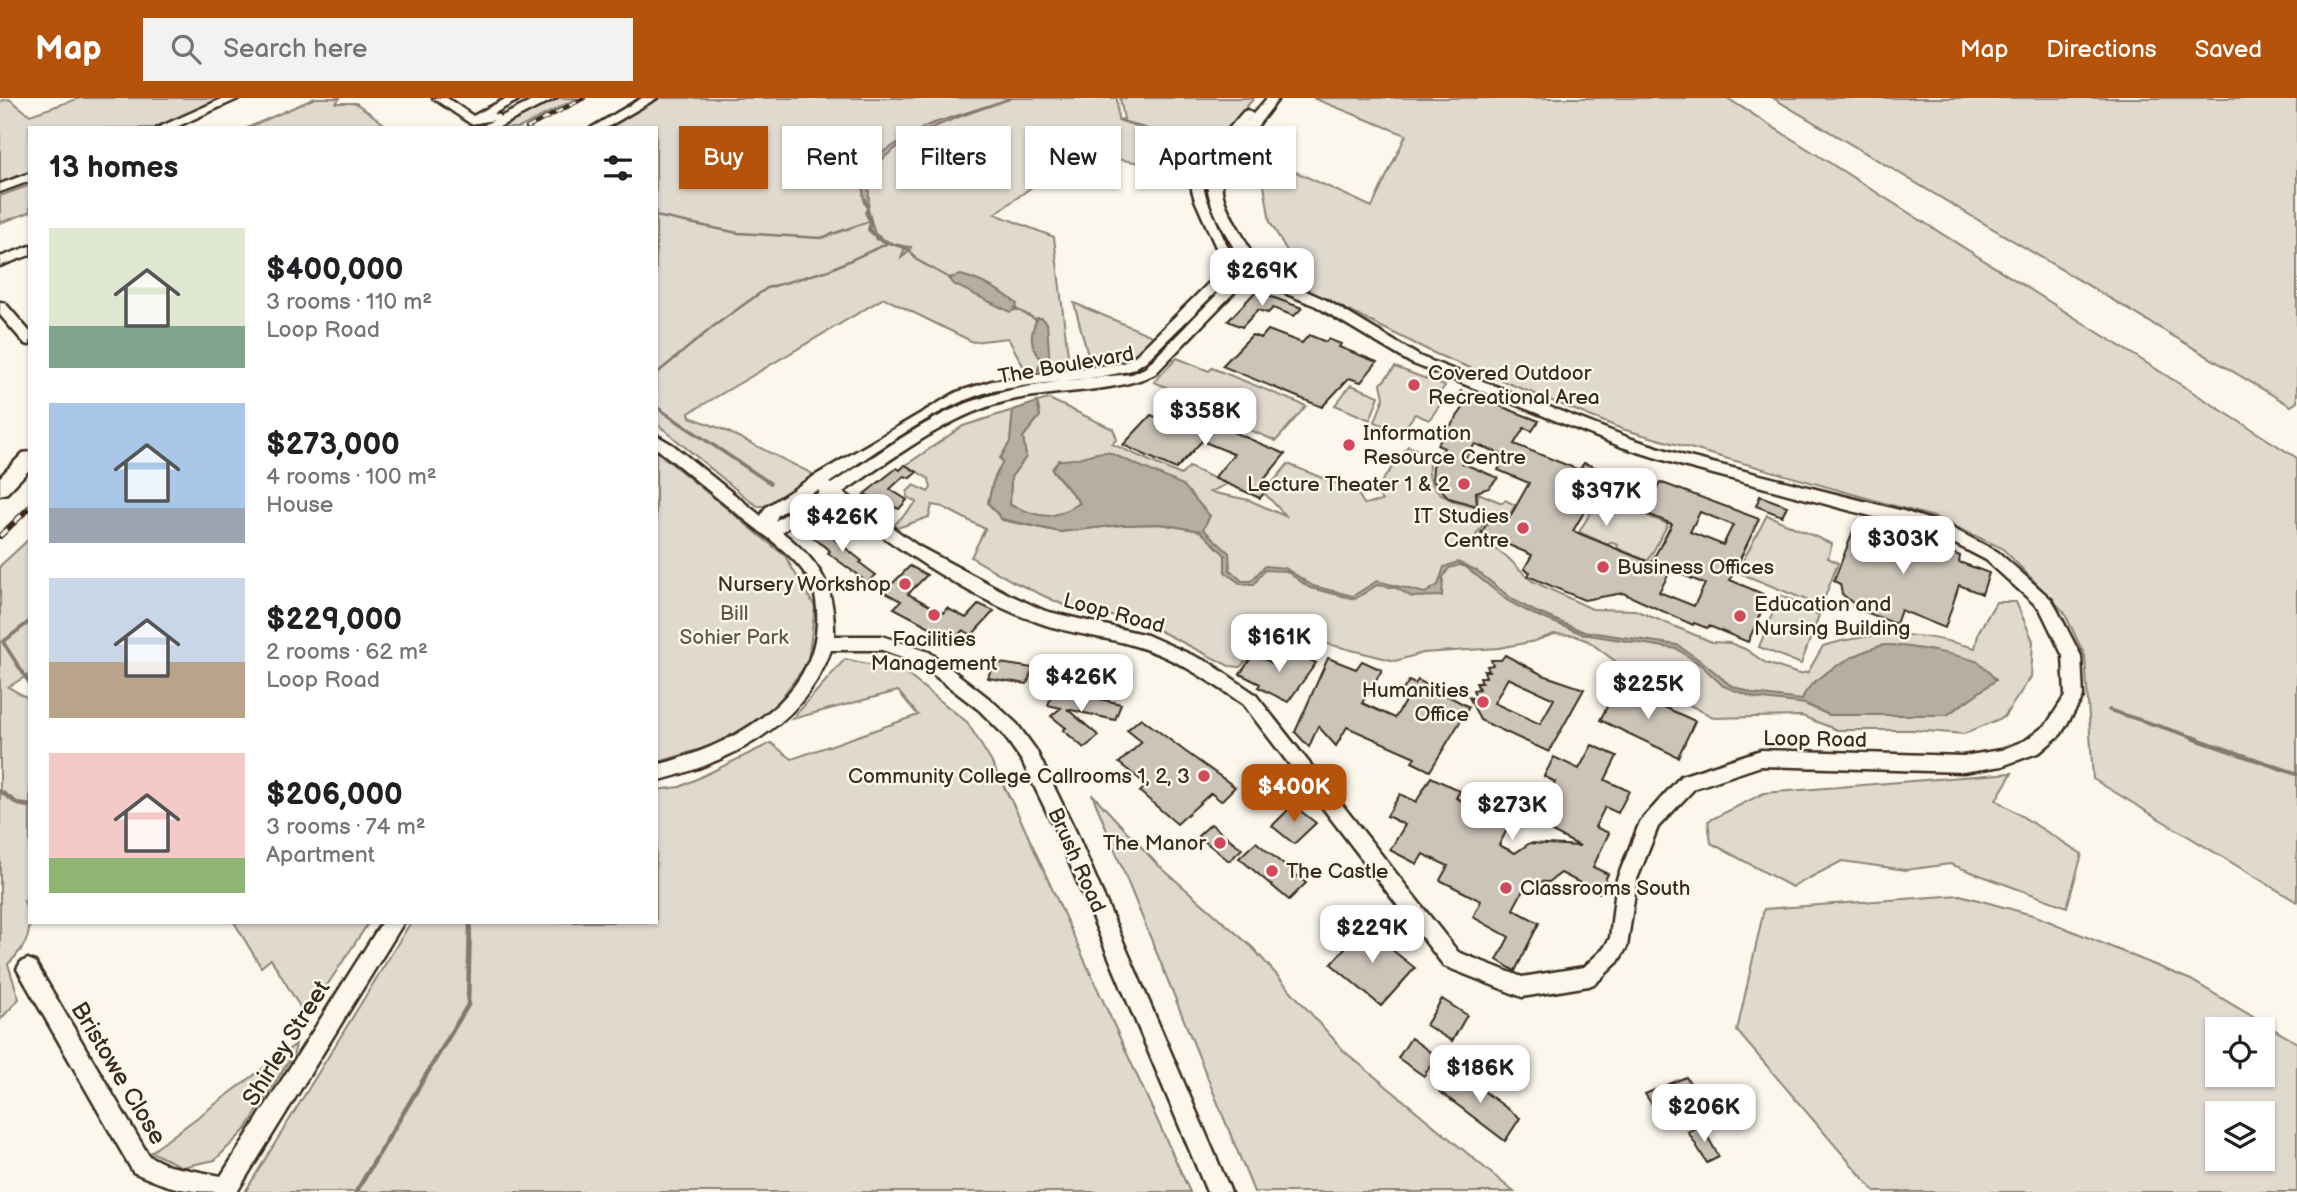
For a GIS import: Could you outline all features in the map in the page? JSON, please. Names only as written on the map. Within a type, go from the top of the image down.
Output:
[{"type":"main road","points":[[491,122],[537,98]]},
{"type":"main road","points":[[469,125],[491,122],[549,98]]},
{"type":"main road","points":[[0,470],[28,444]]},
{"type":"main road","points":[[0,488],[28,460]]},
{"type":"street","points":[[168,126],[234,98]]},
{"type":"street","points":[[439,98],[469,125],[516,98]]},
{"type":"street","points":[[601,126],[651,98]]},
{"type":"street","points":[[1261,98],[1199,171],[1198,190],[1229,261],[1239,271],[1247,259],[1219,205],[1213,181],[1219,167],[1273,98]]},
{"type":"street","points":[[0,188],[28,178]]},
{"type":"street","points":[[0,262],[28,251]]},
{"type":"street","name":"Loop Road","points":[[824,487],[912,550],[1002,599],[1041,617],[1141,640],[1204,668],[1249,699],[1451,959],[1522,987],[1589,976],[1611,955],[1620,940],[1627,879],[1650,822],[1688,782],[1761,758],[1962,764],[2003,758],[2033,746],[2054,729],[2074,697],[2072,656],[2046,604],[1992,556],[1940,529],[1903,517],[1683,461],[1627,443],[1416,360],[1321,303],[1239,271]]},
{"type":"street","name":"The Boulevard","points":[[767,530],[942,405],[975,390],[1131,365],[1239,271]]},
{"type":"street","points":[[0,306],[28,339]]},
{"type":"street","points":[[658,442],[797,555],[812,572],[824,597],[827,620],[826,643],[809,681],[777,715],[732,746],[688,765],[658,772]]},
{"type":"street","name":"The Boulevard","points":[[772,511],[824,487]]},
{"type":"street","points":[[719,490],[745,508],[772,511],[767,530]]},
{"type":"street","name":"Brush Road","points":[[826,643],[882,643],[923,657],[985,705],[1010,729],[1029,756],[1066,832],[1219,1192]]},
{"type":"street","name":"Shirley Street","points":[[225,1190],[393,924]]},
{"type":"street","name":"Bristowe Close","points":[[28,969],[141,1164],[167,1177],[225,1190]]},
{"type":"green space","points":[[80,98],[231,98],[160,126],[28,126],[28,178],[0,189],[0,101],[9,99],[30,115]]},
{"type":"green space","points":[[315,98],[340,98],[336,103],[356,103],[383,123],[377,126],[252,126]]},
{"type":"green space","points":[[556,98],[578,98],[523,126],[497,126]]},
{"type":"green space","points":[[658,98],[1117,98],[1118,120],[1124,119],[1120,98],[1254,98],[1230,126],[1135,126],[1135,162],[1121,160],[1121,126],[1025,126],[1025,189],[1029,189],[995,214],[1054,237],[1069,364],[1027,373],[1008,338],[973,342],[884,298],[689,413],[690,417],[722,429],[815,475],[815,478],[767,506],[758,506],[750,501],[658,425],[658,126],[608,126]]},
{"type":"green space","points":[[1313,98],[1727,98],[2297,458],[2297,902],[2093,779],[2085,656],[2064,612],[2002,548],[1934,517],[1622,429],[1438,355],[1311,292],[1270,222],[1265,189],[1296,189],[1296,172],[1372,207],[1406,135]]},
{"type":"green space","points":[[1773,98],[2297,98],[2297,402],[2291,406]]},
{"type":"green space","points":[[28,186],[28,213],[0,223],[0,196]]},
{"type":"green space","points":[[1074,303],[1157,338],[1132,361],[1098,368],[1090,363]]},
{"type":"green space","points":[[1177,358],[1209,371],[1212,368],[1306,406],[1276,441],[1183,402],[1187,396],[1154,382]]},
{"type":"green space","points":[[1395,367],[1445,386],[1435,399],[1442,402],[1429,420],[1415,414],[1401,433],[1375,422],[1384,397],[1381,384]]},
{"type":"green space","points":[[1351,385],[1379,396],[1370,420],[1335,405]]},
{"type":"green space","points":[[1049,399],[1113,429],[1117,439],[1112,444],[1181,475],[1189,467],[1227,484],[1210,492],[1249,500],[1287,517],[1264,493],[1288,464],[1357,492],[1364,504],[1382,501],[1376,489],[1408,446],[1428,454],[1426,458],[1430,460],[1430,480],[1441,494],[1449,499],[1477,507],[1478,493],[1502,503],[1505,500],[1515,505],[1505,523],[1489,516],[1475,537],[1506,556],[1532,581],[1592,609],[1635,610],[1712,642],[1730,643],[1766,663],[1799,674],[1808,672],[1823,646],[1863,637],[1917,636],[1975,648],[1979,631],[1996,602],[2016,602],[2033,641],[2031,677],[2004,717],[1964,734],[1913,730],[1837,730],[1802,716],[1715,718],[1642,681],[1588,641],[1573,635],[1554,634],[1499,648],[1423,653],[1395,661],[1312,640],[1271,639],[1262,641],[1258,649],[1240,667],[1229,666],[1158,630],[1108,615],[1072,609],[1012,581],[971,557],[985,529],[943,507],[932,505],[929,517],[897,528],[894,525],[917,502],[907,497],[907,492],[914,485],[928,492],[931,488],[929,479],[906,465],[963,426],[1013,410],[1010,442],[1000,458],[1003,461],[993,481],[988,503],[1002,520],[1060,532],[1121,525],[1161,524],[1202,531],[1095,454],[1076,461],[1059,460],[1052,470],[1080,503],[1060,513],[1045,516],[1010,505],[1011,477],[1026,457],[1023,437],[1040,416],[1037,402]],"holes":[[[1885,645],[1928,650],[1979,662],[1995,680],[1947,715],[1829,715],[1802,703]]]},
{"type":"green space","name":"Bill Sohier Park","points":[[658,453],[785,556],[815,607],[808,662],[776,705],[732,739],[658,762]]},
{"type":"green space","points":[[1600,497],[1668,524],[1648,561],[1617,548],[1618,545],[1610,542],[1609,545],[1579,532]]},
{"type":"green space","points":[[1767,515],[1832,544],[1828,558],[1838,563],[1823,602],[1818,600],[1816,604],[1737,572]]},
{"type":"green space","points":[[28,540],[28,675],[8,687],[28,698],[28,897],[24,901],[29,927],[25,943],[8,964],[19,999],[0,1020],[0,566]]},
{"type":"green space","points":[[1780,595],[1814,609],[1813,613],[1819,615],[1801,664],[1759,647]]},
{"type":"green space","points":[[845,659],[904,672],[967,722],[991,761],[1019,816],[1190,1192],[245,1192],[410,924],[658,924],[658,790],[680,787],[771,743],[792,759],[918,715],[898,691],[792,719]]},
{"type":"green space","points":[[2012,773],[1996,800],[2082,854],[2067,907],[1950,864],[1906,870],[1842,861],[1792,887],[1711,843],[1708,821],[1764,793]]},
{"type":"green space","points":[[1092,794],[1157,864],[1252,947],[1345,1052],[1514,1192],[1254,1192]]},
{"type":"green space","points":[[1960,895],[2036,916],[2191,980],[2253,1017],[2205,1017],[2205,1087],[2275,1087],[2275,1030],[2297,1043],[2297,1192],[1875,1192],[1737,1031],[1764,909]]},
{"type":"green space","points":[[235,924],[368,924],[306,1017],[271,959],[261,967]]},
{"type":"green space","points":[[296,1044],[294,1053],[246,1129],[215,1160],[182,1167],[151,1152]]},
{"type":"shaded area","points":[[1012,98],[937,126],[928,125]]},
{"type":"shaded area","points":[[896,144],[896,148],[882,160],[882,152]]},
{"type":"shaded area","points":[[863,189],[869,189],[869,204],[867,212],[871,221],[870,230],[889,242],[911,247],[910,251],[901,258],[905,247],[885,242],[868,230],[870,222],[865,213],[868,206],[864,203]]},
{"type":"shaded area","points":[[961,275],[1004,294],[1017,304],[1015,310],[1010,312],[955,285],[948,278]]},
{"type":"shaded area","points":[[1037,318],[1042,318],[1047,323],[1050,366],[1038,369],[1041,360],[1032,340]]},
{"type":"shaded area","points":[[1037,402],[1040,416],[1023,437],[1026,457],[1011,477],[1010,505],[1046,516],[1070,509],[1080,503],[1052,469],[1059,460],[1108,452],[1183,485],[1210,516],[1203,529],[1229,553],[1230,570],[1242,581],[1251,581],[1265,566],[1285,568],[1313,586],[1353,596],[1377,581],[1425,593],[1438,585],[1444,567],[1458,562],[1476,570],[1512,599],[1534,611],[1582,631],[1677,645],[1730,685],[1754,694],[1802,700],[1814,683],[1838,665],[1885,645],[1934,651],[1975,661],[1996,680],[1947,715],[1829,715],[1806,704],[1755,698],[1723,686],[1701,665],[1677,649],[1583,634],[1533,614],[1508,601],[1460,565],[1449,568],[1443,577],[1442,596],[1412,597],[1396,588],[1377,585],[1355,599],[1310,588],[1286,571],[1265,570],[1254,584],[1241,584],[1225,572],[1225,555],[1200,531],[1161,524],[1121,525],[1060,532],[1002,519],[988,503],[993,482],[1003,461],[1000,459],[1010,442],[1013,410]]},
{"type":"building","points":[[1257,290],[1302,308],[1294,316],[1273,308],[1268,313],[1258,310],[1242,327],[1228,321]]},
{"type":"building","points":[[1268,330],[1302,343],[1309,335],[1326,342],[1328,339],[1341,344],[1339,347],[1377,362],[1361,382],[1349,378],[1322,407],[1222,366],[1252,335],[1261,338]]},
{"type":"building","points":[[1461,391],[1539,421],[1532,431],[1524,428],[1514,444],[1579,470],[1584,463],[1597,468],[1592,475],[1651,498],[1660,482],[1759,519],[1730,580],[1763,594],[1761,599],[1765,603],[1748,642],[1709,626],[1707,628],[1694,623],[1693,625],[1623,593],[1584,600],[1528,576],[1530,572],[1524,569],[1532,555],[1481,533],[1491,517],[1506,524],[1529,483],[1498,470],[1507,456],[1475,444],[1462,463],[1498,478],[1489,488],[1476,492],[1477,506],[1449,498],[1432,480],[1433,466],[1444,448],[1437,445],[1466,404],[1454,400]],"holes":[[[1599,494],[1672,524],[1651,563],[1573,531],[1587,507],[1591,508]],[[1700,512],[1733,525],[1723,545],[1690,532]],[[1671,570],[1705,584],[1694,606],[1659,592]]]},
{"type":"building","points":[[1170,402],[1181,406],[1179,409],[1285,454],[1262,482],[1270,486],[1260,498],[1214,478],[1234,454],[1202,441],[1176,469],[1123,445],[1151,415],[1156,417]]},
{"type":"building","points":[[905,465],[917,472],[910,478],[904,476],[890,489],[907,500],[899,509],[864,494],[897,468],[900,470]]},
{"type":"building","points":[[1760,496],[1787,506],[1782,516],[1756,506]]},
{"type":"building","points":[[1857,521],[1893,535],[1894,531],[1960,556],[1959,562],[1989,573],[1982,594],[1959,585],[1945,628],[1901,610],[1896,624],[1853,607],[1854,604],[1842,594],[1840,584],[1834,581]]},
{"type":"building","points":[[819,527],[876,575],[867,582],[828,553],[830,551],[809,534]]},
{"type":"building","name":"Facilities Management","points":[[910,566],[927,575],[908,594],[943,613],[947,608],[966,618],[979,604],[994,611],[972,635],[963,630],[954,640],[894,608],[901,601],[884,592]]},
{"type":"building","points":[[1289,650],[1316,663],[1288,702],[1258,687],[1260,684],[1240,674],[1254,654],[1278,666]]},
{"type":"building","name":"Humanities Office","points":[[1505,655],[1543,675],[1584,689],[1549,752],[1480,720],[1469,697],[1477,700],[1473,690],[1479,689],[1476,683],[1482,683],[1480,677],[1486,677],[1484,671],[1489,671],[1487,666],[1493,665],[1491,660],[1501,660]],"holes":[[[1508,678],[1554,699],[1540,724],[1494,703]]]},
{"type":"building","points":[[1328,658],[1356,669],[1362,661],[1382,670],[1362,703],[1395,718],[1405,701],[1398,697],[1409,681],[1415,684],[1418,680],[1469,707],[1430,771],[1412,762],[1415,757],[1347,727],[1336,746],[1318,726],[1309,747],[1295,732]]},
{"type":"building","points":[[993,662],[1033,668],[1027,684],[988,678]]},
{"type":"building","points":[[1618,686],[1695,721],[1678,757],[1600,720]]},
{"type":"building","points":[[1054,688],[1121,704],[1115,720],[1067,709],[1099,736],[1084,748],[1051,716],[1061,708],[1048,705]]},
{"type":"building","points":[[1141,718],[1235,787],[1221,801],[1211,793],[1177,824],[1140,792],[1147,785],[1119,763],[1142,742],[1127,730]]},
{"type":"building","points":[[1592,745],[1617,756],[1605,780],[1629,791],[1618,813],[1605,807],[1595,827],[1609,833],[1593,867],[1608,874],[1599,893],[1561,873],[1549,882],[1528,881],[1513,909],[1539,923],[1515,971],[1497,960],[1509,937],[1473,917],[1481,901],[1440,880],[1448,866],[1423,854],[1417,864],[1390,850],[1405,825],[1387,816],[1400,794],[1416,802],[1431,777],[1460,791],[1456,798],[1479,809],[1482,803],[1513,818],[1499,845],[1515,853],[1530,843],[1580,846],[1522,817],[1533,795],[1545,801],[1555,782],[1544,776],[1554,757],[1579,769]]},
{"type":"building","points":[[1293,805],[1316,823],[1294,844],[1272,826]]},
{"type":"building","name":"The Manor","points":[[1211,824],[1242,849],[1229,861],[1198,836]]},
{"type":"building","name":"The Castle","points":[[1256,842],[1306,883],[1289,900],[1239,858]]},
{"type":"building","points":[[1361,925],[1415,968],[1381,1006],[1331,964],[1345,948],[1341,945]]},
{"type":"building","points":[[1442,999],[1467,1015],[1452,1041],[1426,1025]]},
{"type":"building","points":[[1411,1038],[1436,1056],[1424,1076],[1398,1058]]},
{"type":"building","points":[[1454,1069],[1520,1118],[1505,1141],[1439,1091]]},
{"type":"building","points":[[1686,1077],[1701,1099],[1660,1116],[1645,1094]]},
{"type":"building","points":[[1701,1125],[1719,1157],[1707,1163],[1688,1132]]},
{"type":"waterway","points":[[1119,120],[1137,126]]},
{"type":"waterway","points":[[865,199],[876,239],[908,249],[917,260],[951,279]]},
{"type":"waterway","points":[[658,216],[738,233],[821,238],[870,221]]},
{"type":"waterway","points":[[658,372],[714,326],[767,288],[829,270],[886,244]]},
{"type":"waterway","points":[[1014,308],[1037,320]]},
{"type":"waterway","points":[[658,408],[770,483]]},
{"type":"waterway","points":[[28,623],[3,642],[28,681]]},
{"type":"waterway","points":[[2109,710],[2199,739]]},
{"type":"waterway","points":[[2193,738],[2297,774]]},
{"type":"waterway","points":[[0,791],[18,804],[28,806]]},
{"type":"waterway","points":[[356,1192],[468,1005],[470,924]]},
{"type":"railway","points":[[531,126],[584,98]]},
{"type":"railway","points":[[0,536],[28,509]]},
{"type":"place","name":"Covered Outdoor Recreational Area","points":[[1414,385]]},
{"type":"place","name":"Information Resource Centre","points":[[1349,445]]},
{"type":"place","name":"Lecture Theater 1 & 2","points":[[1464,484]]},
{"type":"place","name":"IT Studies Centre","points":[[1523,528]]},
{"type":"place","name":"Business Offices","points":[[1603,567]]},
{"type":"place","name":"Nursery Workshop","points":[[905,584]]},
{"type":"place","name":"Facilities Management","points":[[934,615]]},
{"type":"place","name":"Education and Nursing Building","points":[[1740,616]]},
{"type":"place","name":"Humanities Office","points":[[1483,702]]},
{"type":"place","name":"Community College Callrooms 1, 2, 3","points":[[1204,776]]},
{"type":"place","name":"The Manor","points":[[1220,843]]},
{"type":"place","name":"The Castle","points":[[1272,871]]},
{"type":"place","name":"Classrooms South","points":[[1506,888]]}]
